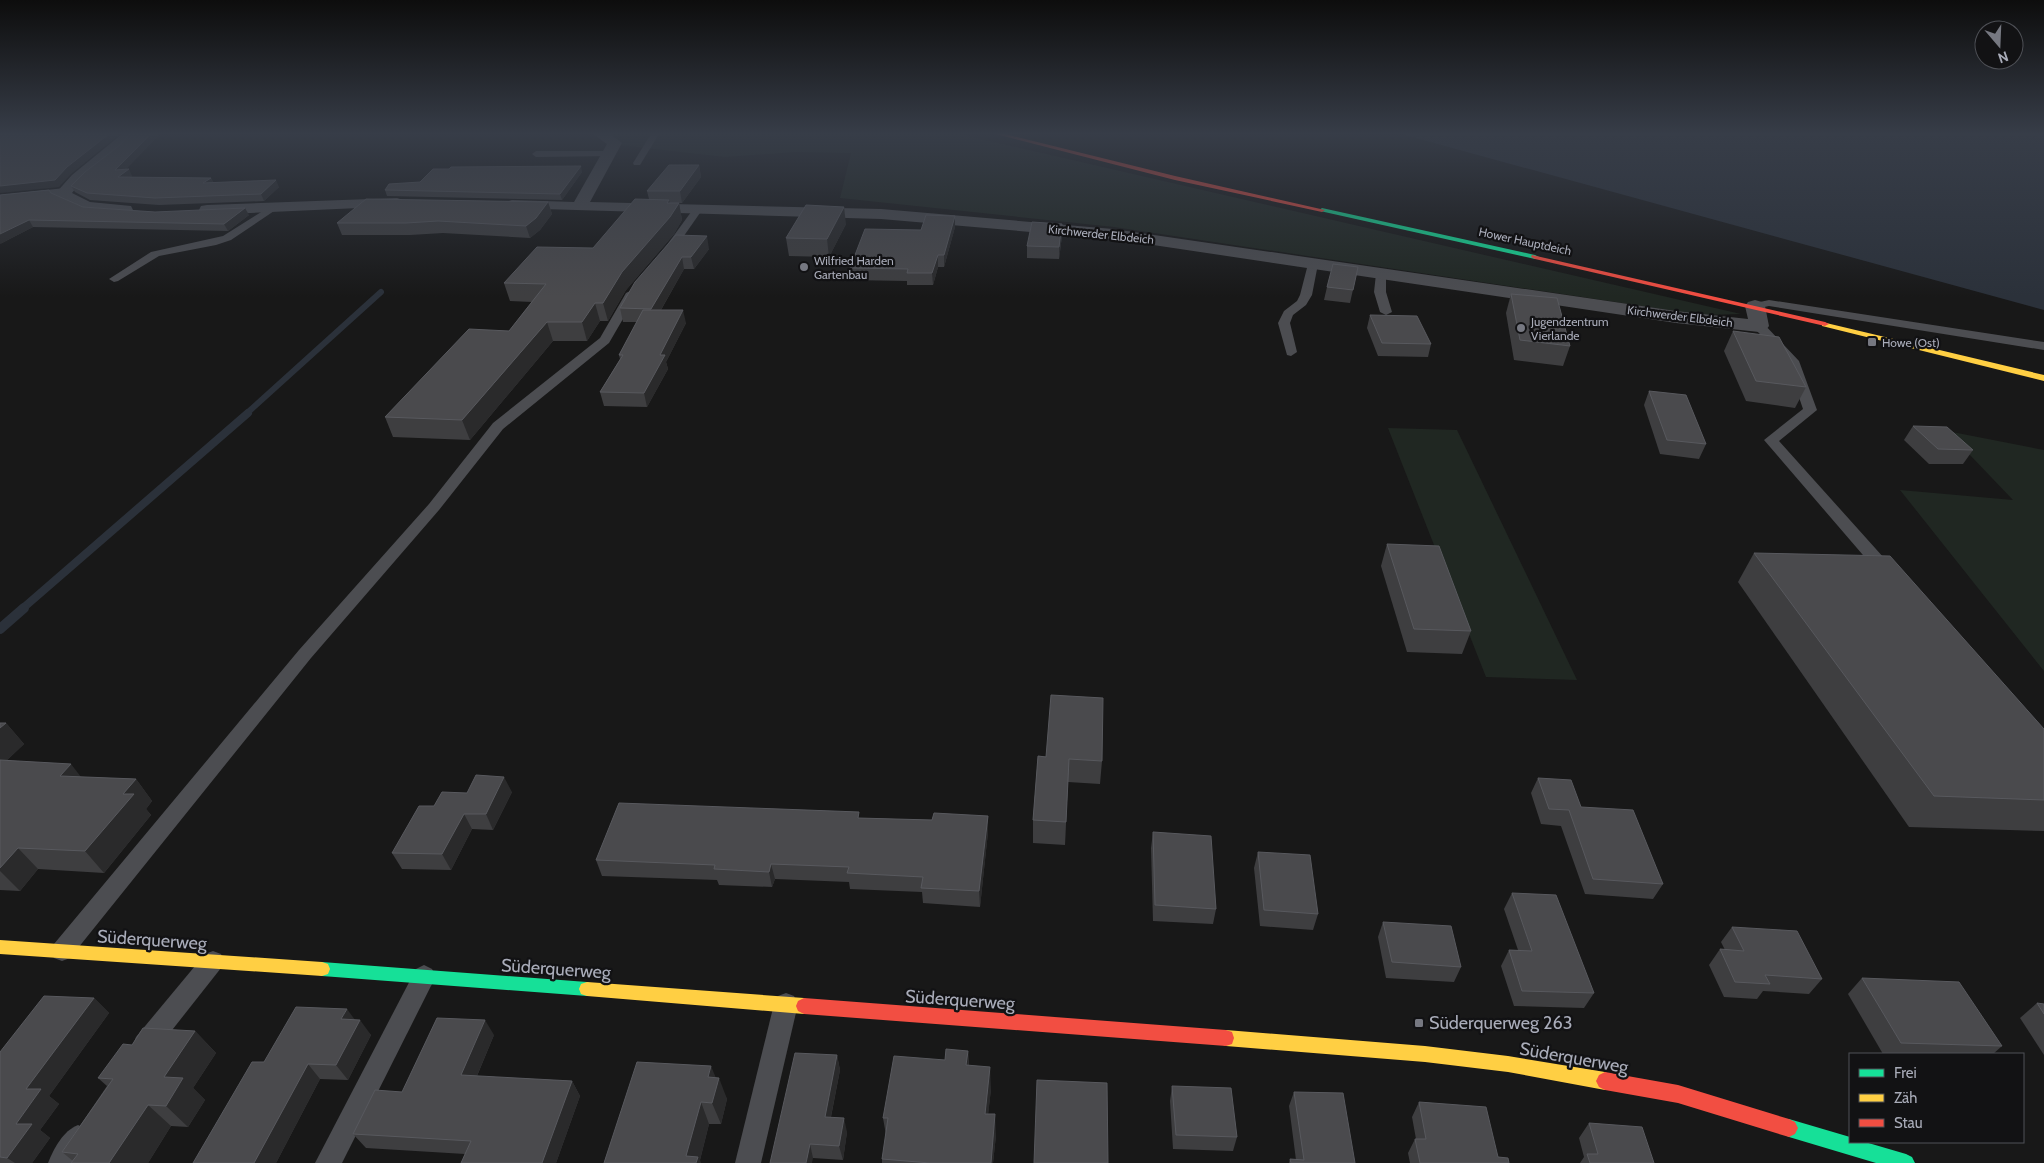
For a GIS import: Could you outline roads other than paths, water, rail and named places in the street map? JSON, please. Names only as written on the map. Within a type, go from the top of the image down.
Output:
[{"type":"street","points":[[67,188],[62,195],[87,207],[141,211]]},
{"type":"street","points":[[579,207],[590,188]]},
{"type":"street","name":"Hower Hauptdeich","points":[[1222,188],[1755,306],[2044,378]]},
{"type":"street","points":[[188,211],[410,204]]},
{"type":"street","name":"Kirchwerder Elbdeich","points":[[499,205],[881,214],[1113,234],[1676,317],[1759,326]]},
{"type":"street","points":[[1755,306],[1759,326]]},
{"type":"street","name":"Süderquerweg","points":[[0,947],[424,976],[1354,1048],[1508,1064],[1678,1094],[1906,1163]]},
{"type":"lane","points":[[0,198],[65,191]]},
{"type":"lane","points":[[114,279],[164,250],[216,242],[227,238],[274,207]]},
{"type":"lane","points":[[656,265],[679,237],[696,210]]},
{"type":"lane","points":[[1291,352],[1284,323],[1288,313],[1302,304],[1313,264]]},
{"type":"lane","points":[[1381,274],[1380,292],[1386,312]]},
{"type":"lane","points":[[62,951],[305,654],[434,507],[498,426],[605,340],[632,293],[644,279]]},
{"type":"lane","points":[[1755,306],[1769,303],[2044,346]]},
{"type":"lane","points":[[1759,326],[1793,361],[1810,410],[1771,440],[1895,582]]},
{"type":"lane","points":[[131,1062],[213,961]]},
{"type":"lane","points":[[328,1163],[424,976]]},
{"type":"lane","points":[[748,1163],[786,1004]]},
{"type":"lane","points":[[61,1163],[93,1116]]},
{"type":"waterway","points":[[246,414],[381,292]]},
{"type":"waterway","points":[[22,609],[248,413]]},
{"type":"waterway","points":[[0,629],[24,608]]},
{"type":"place","name":"Wilfried Harden Gartenbau","points":[[804,267]]},
{"type":"place","name":"Jugendzentrum Vierlande","points":[[1521,328]]},
{"type":"place","name":"Howe (Ost)","points":[[1872,342]]},
{"type":"place","name":"Süderquerweg 263","points":[[1419,1023]]}]
